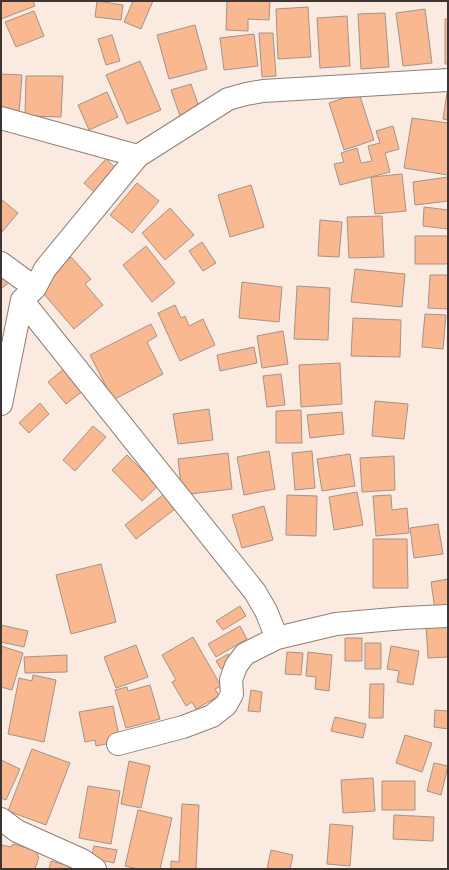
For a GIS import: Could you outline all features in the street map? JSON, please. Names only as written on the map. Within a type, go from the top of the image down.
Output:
[{"type":"street","points":[[1,404],[28,294],[45,270],[138,156],[228,99],[246,94],[264,90],[448,80]]},
{"type":"street","points":[[1,118],[138,156]]},
{"type":"street","points":[[1,263],[28,294],[255,592],[266,611],[277,638]]},
{"type":"street","points":[[118,744],[183,726],[212,716],[226,705],[232,694],[231,680],[233,673],[236,666],[245,654],[277,638],[336,624],[448,616]]},
{"type":"street","points":[[1,819],[17,831],[82,860],[95,869]]},
{"type":"building","points":[[1,1],[33,1],[35,6],[1,19]]},
{"type":"building","points":[[97,1],[123,5],[121,20],[95,17]]},
{"type":"building","points":[[133,1],[153,1],[141,29],[124,22]]},
{"type":"building","points":[[227,1],[270,1],[269,20],[248,19],[248,31],[226,30]]},
{"type":"building","points":[[308,7],[311,57],[278,59],[276,9]]},
{"type":"building","points":[[425,9],[432,63],[403,66],[396,13]]},
{"type":"building","points":[[34,11],[44,36],[16,47],[5,22]]},
{"type":"building","points":[[385,13],[389,67],[361,69],[358,14]]},
{"type":"building","points":[[347,16],[350,66],[320,68],[317,18]]},
{"type":"building","points":[[445,19],[448,19],[448,64],[445,64]]},
{"type":"building","points":[[195,25],[207,69],[169,79],[157,35]]},
{"type":"building","points":[[259,33],[273,33],[276,76],[262,77]]},
{"type":"building","points":[[254,34],[258,66],[224,70],[220,38]]},
{"type":"building","points":[[112,35],[120,61],[106,65],[98,39]]},
{"type":"building","points":[[140,61],[161,110],[127,124],[106,75]]},
{"type":"building","points":[[1,74],[22,75],[19,114],[1,112]]},
{"type":"building","points":[[26,76],[63,76],[61,117],[25,116]]},
{"type":"building","points":[[191,84],[200,110],[180,116],[171,90]]},
{"type":"building","points":[[448,86],[448,120],[443,119]]},
{"type":"building","points":[[107,92],[118,117],[89,130],[78,105]]},
{"type":"building","points":[[359,93],[374,140],[344,150],[329,103]]},
{"type":"building","points":[[412,118],[448,123],[448,175],[404,168]]},
{"type":"building","points":[[393,126],[399,149],[385,153],[390,172],[340,185],[334,164],[344,162],[341,153],[357,148],[361,163],[372,161],[368,146],[380,143],[376,131]]},
{"type":"building","points":[[106,159],[117,169],[95,193],[84,183]]},
{"type":"building","points":[[402,174],[406,211],[375,214],[371,177]]},
{"type":"building","points":[[448,177],[448,201],[415,205],[413,182]]},
{"type":"building","points":[[137,183],[159,201],[132,233],[110,215]]},
{"type":"building","points":[[251,185],[264,227],[230,237],[218,195]]},
{"type":"building","points":[[1,199],[18,213],[1,233]]},
{"type":"building","points":[[424,207],[448,210],[448,229],[423,226]]},
{"type":"building","points":[[170,208],[194,235],[165,260],[142,233]]},
{"type":"building","points":[[382,216],[384,257],[349,258],[347,217]]},
{"type":"building","points":[[320,220],[342,222],[339,257],[318,256]]},
{"type":"building","points":[[415,236],[448,236],[448,264],[415,264]]},
{"type":"building","points":[[202,242],[216,263],[203,271],[189,251]]},
{"type":"building","points":[[146,246],[175,283],[152,302],[123,265]]},
{"type":"building","points":[[71,257],[91,279],[85,284],[103,305],[74,329],[37,286]]},
{"type":"building","points":[[1,268],[11,281],[1,289]]},
{"type":"building","points":[[355,269],[405,274],[402,307],[351,302]]},
{"type":"building","points":[[430,275],[448,275],[448,309],[428,308]]},
{"type":"building","points":[[242,282],[282,287],[279,322],[239,318]]},
{"type":"building","points":[[297,286],[330,288],[328,340],[294,339]]},
{"type":"building","points":[[175,305],[181,318],[185,316],[189,326],[203,319],[215,345],[180,361],[158,313]]},
{"type":"building","points":[[425,314],[446,315],[443,349],[422,347]]},
{"type":"building","points":[[353,318],[401,320],[400,357],[351,356]]},
{"type":"building","points":[[151,324],[157,336],[147,342],[163,374],[113,400],[90,355]]},
{"type":"building","points":[[283,331],[288,364],[262,368],[257,336]]},
{"type":"building","points":[[254,347],[257,363],[220,371],[217,355]]},
{"type":"building","points":[[340,363],[342,404],[301,407],[299,365]]},
{"type":"building","points":[[65,368],[84,390],[66,404],[48,382]]},
{"type":"building","points":[[281,374],[285,405],[267,407],[263,376]]},
{"type":"building","points":[[375,401],[408,404],[404,439],[372,436]]},
{"type":"building","points":[[40,403],[49,414],[29,433],[19,423]]},
{"type":"building","points":[[209,409],[213,440],[178,444],[173,414]]},
{"type":"building","points":[[301,410],[302,443],[276,443],[276,411]]},
{"type":"building","points":[[342,412],[344,434],[310,438],[307,415]]},
{"type":"building","points":[[93,426],[106,437],[75,471],[63,460]]},
{"type":"building","points":[[269,451],[275,489],[244,495],[237,457]]},
{"type":"building","points":[[312,451],[315,488],[295,490],[292,453]]},
{"type":"building","points":[[228,453],[232,489],[182,495],[178,459]]},
{"type":"building","points":[[350,454],[355,486],[322,491],[317,459]]},
{"type":"building","points":[[127,455],[158,486],[142,501],[112,470]]},
{"type":"building","points":[[394,456],[395,490],[362,492],[360,458]]},
{"type":"building","points":[[357,492],[363,525],[334,530],[329,497]]},
{"type":"building","points":[[164,494],[175,509],[136,539],[125,525]]},
{"type":"building","points":[[287,495],[317,496],[316,536],[286,535]]},
{"type":"building","points":[[391,495],[392,510],[407,508],[409,533],[376,536],[373,496]]},
{"type":"building","points":[[264,506],[273,540],[242,548],[232,515]]},
{"type":"building","points":[[438,524],[443,554],[414,558],[410,528]]},
{"type":"building","points":[[373,539],[407,539],[408,588],[373,588]]},
{"type":"building","points":[[101,564],[116,622],[71,634],[56,575]]},
{"type":"building","points":[[448,579],[448,608],[435,610],[431,582]]},
{"type":"building","points":[[240,606],[246,616],[223,630],[216,621]]},
{"type":"building","points":[[448,623],[448,657],[428,658],[426,624]]},
{"type":"building","points":[[1,625],[28,631],[24,647],[1,642]]},
{"type":"building","points":[[240,626],[247,639],[216,657],[208,644]]},
{"type":"building","points":[[193,637],[221,686],[215,689],[219,696],[196,709],[192,702],[186,706],[172,682],[176,680],[162,655]]},
{"type":"building","points":[[345,638],[362,638],[362,661],[345,661]]},
{"type":"building","points":[[365,643],[381,643],[381,669],[365,669]]},
{"type":"building","points":[[136,645],[148,677],[116,688],[104,657]]},
{"type":"building","points":[[1,646],[23,653],[12,690],[1,687]]},
{"type":"building","points":[[391,646],[419,651],[413,685],[397,682],[399,671],[387,669]]},
{"type":"building","points":[[287,652],[303,653],[301,675],[285,674]]},
{"type":"building","points":[[308,652],[332,655],[329,691],[315,689],[316,677],[306,676]]},
{"type":"building","points":[[228,654],[233,662],[221,669],[216,661]]},
{"type":"building","points":[[67,655],[67,672],[25,673],[24,657]]},
{"type":"building","points":[[33,675],[56,680],[44,742],[8,734],[19,678],[32,681]]},
{"type":"building","points":[[370,684],[384,684],[383,718],[369,718]]},
{"type":"building","points":[[150,685],[160,719],[126,728],[115,690],[127,687],[128,691]]},
{"type":"building","points":[[251,690],[262,692],[260,712],[248,711]]},
{"type":"building","points":[[113,706],[120,741],[96,746],[95,740],[85,742],[79,712]]},
{"type":"building","points":[[435,710],[448,711],[448,729],[434,727]]},
{"type":"building","points":[[335,717],[366,724],[363,738],[331,731]]},
{"type":"building","points":[[405,735],[432,743],[422,772],[396,763]]},
{"type":"building","points":[[32,749],[70,763],[46,825],[8,811]]},
{"type":"building","points":[[1,760],[20,769],[6,800],[1,798]]},
{"type":"building","points":[[129,761],[150,766],[141,808],[121,804]]},
{"type":"building","points":[[434,763],[448,766],[441,795],[427,791]]},
{"type":"building","points":[[373,778],[375,811],[343,813],[341,780]]},
{"type":"building","points":[[382,781],[415,781],[415,810],[382,810]]},
{"type":"building","points":[[88,786],[120,791],[111,844],[79,838]]},
{"type":"building","points":[[182,804],[199,805],[196,869],[171,869],[171,861],[179,862]]},
{"type":"building","points":[[138,810],[172,818],[160,869],[138,869],[125,866]]},
{"type":"building","points":[[394,815],[434,817],[433,841],[393,839]]},
{"type":"building","points":[[330,824],[353,826],[350,866],[327,864]]},
{"type":"building","points":[[13,844],[39,851],[37,856],[39,857],[35,869],[1,869],[2,845],[11,847]]},
{"type":"building","points":[[94,846],[117,850],[114,863],[91,858]]},
{"type":"building","points":[[271,850],[293,855],[290,869],[267,869]]},
{"type":"building","points":[[51,861],[70,866],[69,869],[49,869]]}]
